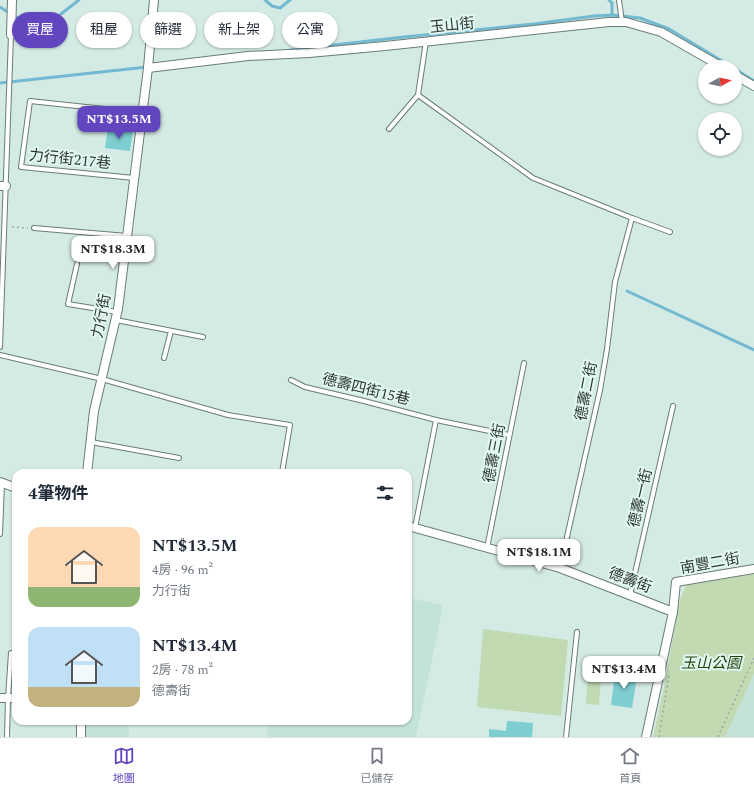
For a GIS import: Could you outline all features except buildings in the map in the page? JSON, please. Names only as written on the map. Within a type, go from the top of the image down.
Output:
[{"type":"street","points":[[11,35],[12,0]]},
{"type":"street","points":[[148,68],[154,0]]},
{"type":"street","name":"玉山街","points":[[148,68],[248,56],[309,53],[426,42],[609,22],[626,22],[661,32],[710,60]]},
{"type":"street","name":"力行街","points":[[88,469],[94,411],[117,316],[148,68]]},
{"type":"street","points":[[742,79],[754,86]]},
{"type":"street","points":[[1,482],[12,486]]},
{"type":"street","name":"德壽街","points":[[412,527],[560,568],[673,612]]},
{"type":"street","name":"南豐二街","points":[[673,612],[676,582],[754,569]]},
{"type":"street","points":[[646,737],[673,612]]},
{"type":"street","points":[[81,725],[81,737]]},
{"type":"lane","points":[[619,0],[622,22]]},
{"type":"lane","points":[[0,348],[4,226],[3,186],[11,35]]},
{"type":"lane","points":[[389,129],[418,95],[426,42]]},
{"type":"lane","points":[[418,95],[533,178],[670,232]]},
{"type":"lane","name":"力行街217巷","points":[[134,178],[21,167],[30,101],[142,113]]},
{"type":"lane","name":"德壽二街","points":[[560,568],[600,390],[607,349],[615,282],[632,218]]},
{"type":"lane","points":[[34,228],[127,236]]},
{"type":"lane","points":[[77,264],[68,304],[171,331],[203,337]]},
{"type":"lane","points":[[164,358],[171,331]]},
{"type":"lane","points":[[0,355],[102,379],[228,415],[290,425],[283,469]]},
{"type":"lane","name":"德壽三街","points":[[487,548],[524,362]]},
{"type":"lane","name":"德壽四街15巷","points":[[291,380],[306,387],[436,420],[509,435]]},
{"type":"lane","name":"德壽一街","points":[[630,595],[673,406]]},
{"type":"lane","points":[[412,527],[436,420]]},
{"type":"lane","points":[[91,442],[179,458]]},
{"type":"lane","points":[[0,534],[1,482]]},
{"type":"lane","points":[[566,737],[577,632]]},
{"type":"lane","points":[[7,737],[11,653]]},
{"type":"path","points":[[4,226],[34,228]]},
{"type":"path","points":[[718,737],[754,658]]},
{"type":"path","points":[[659,737],[669,675]]},
{"type":"shaded area","points":[[412,599],[443,605],[416,737],[267,737],[268,725],[412,725]]},
{"type":"shaded area","points":[[754,674],[754,737],[725,737]]},
{"type":"shaded area","points":[[86,725],[129,725],[129,737],[85,737]]},
{"type":"green space","name":"玉山公園","points":[[754,574],[754,674],[725,737],[653,737],[680,600],[686,585]]},
{"type":"green space","points":[[483,629],[568,640],[561,716],[477,707]]},
{"type":"green space","points":[[588,677],[601,678],[599,705],[586,704]]},
{"type":"waterway","points":[[0,7],[32,25],[42,26],[48,24],[79,0]]},
{"type":"waterway","points":[[265,0],[272,6],[280,8],[290,0]]},
{"type":"waterway","points":[[609,0],[612,3],[612,15]]},
{"type":"waterway","points":[[290,50],[612,15],[640,18],[669,29],[720,60]]},
{"type":"waterway","points":[[0,83],[147,67]]},
{"type":"waterway","points":[[742,73],[754,81]]},
{"type":"waterway","points":[[627,291],[754,350]]}]
